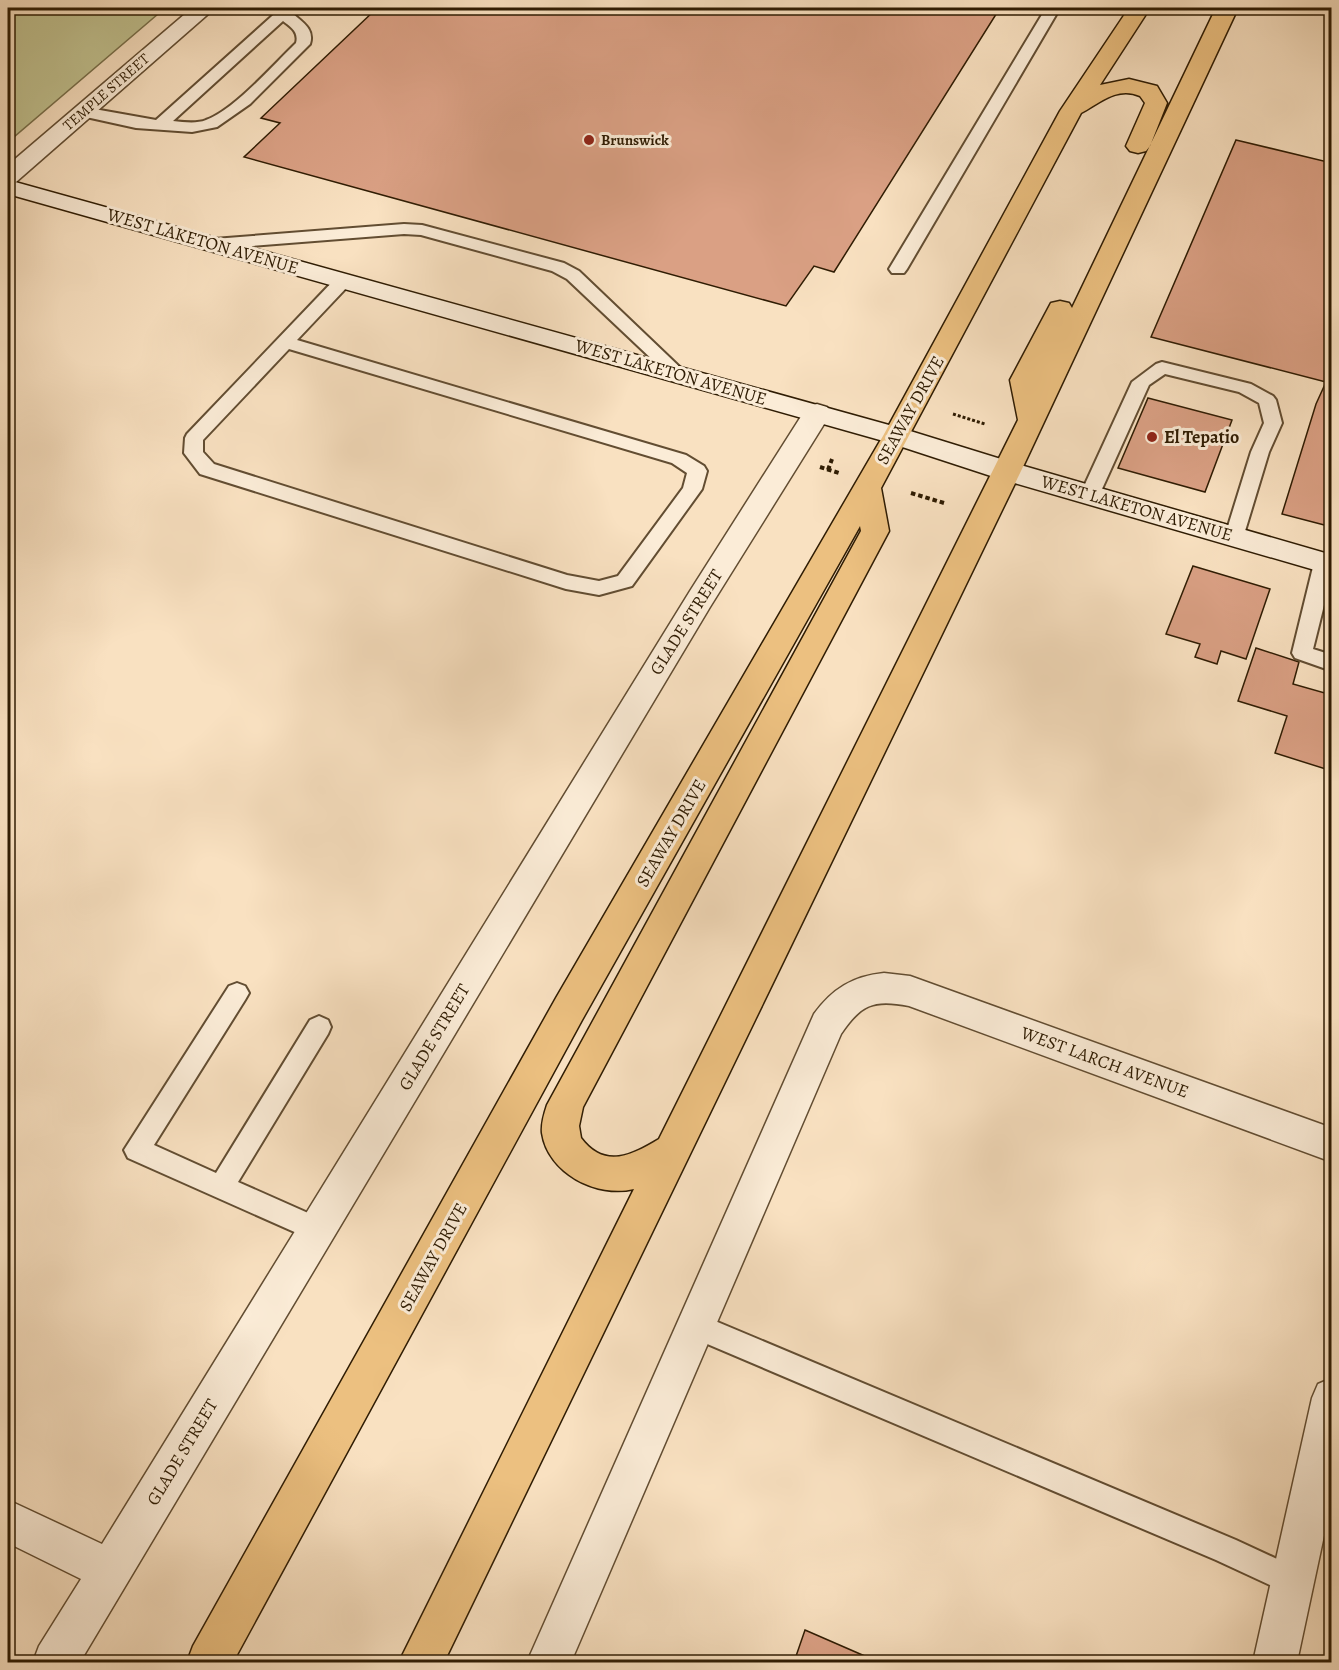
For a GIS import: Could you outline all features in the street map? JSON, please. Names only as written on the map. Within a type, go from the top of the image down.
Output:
[{"type":"highway","name":"SEAWAY DRIVE","points":[[209,1662],[569,1010],[856,481],[897,436],[1071,111],[1139,8]]},
{"type":"highway","points":[[421,1662],[1031,420],[1227,8]]},
{"type":"highway","points":[[1031,420],[1023,380],[1137,149],[1156,103],[1149,91],[1129,85],[1099,92],[1071,111]]},
{"type":"highway","points":[[672,1151],[632,1173],[611,1174],[595,1170],[567,1150],[561,1135],[565,1105],[875,531],[856,481]]},
{"type":"street","name":"TEMPLE STREET","points":[[8,177],[204,8]]},
{"type":"street","name":"WEST LAKETON AVENUE","points":[[8,187],[817,413],[1006,471],[1328,564]]},
{"type":"street","name":"GLADE STREET","points":[[55,1662],[700,599],[817,413]]},
{"type":"street","name":"WEST LARCH AVENUE","points":[[696,1326],[827,1025],[837,1009],[854,994],[876,987],[910,991],[1332,1145]]},
{"type":"street","points":[[549,1662],[696,1326]]},
{"type":"street","points":[[1275,1662],[1332,1398]]},
{"type":"street","points":[[8,1521],[110,1571]]},
{"type":"lane","points":[[898,269],[1053,8]]},
{"type":"lane","points":[[83,112],[136,123],[160,125],[195,127],[213,124],[230,113],[303,44],[305,38],[301,28],[286,10],[160,125]]},
{"type":"lane","points":[[214,244],[404,229],[422,230],[558,267],[573,275],[680,375]]},
{"type":"lane","points":[[285,342],[679,459],[697,471],[692,489],[625,581],[599,588],[566,582],[207,469],[193,453],[194,438],[285,342],[343,281]]},
{"type":"lane","points":[[1090,495],[1141,382],[1162,368],[1245,388],[1267,400],[1273,423],[1260,452],[1235,536]]},
{"type":"lane","points":[[1328,564],[1302,653],[1332,663]]},
{"type":"lane","points":[[237,993],[137,1150],[317,1230]]},
{"type":"lane","points":[[221,1187],[319,1027]]},
{"type":"lane","points":[[696,1326],[1216,1545],[1293,1581]]},
{"type":"path","points":[[953,414],[985,423]]},
{"type":"path","points":[[828,470],[832,459]]},
{"type":"path","points":[[812,465],[856,481]]},
{"type":"path","points":[[911,493],[944,503]]},
{"type":"green space","points":[[8,8],[165,8],[8,142]]},
{"type":"building","name":"Brunswick","points":[[363,8],[1000,8],[834,272],[814,266],[786,306],[244,157],[280,123],[261,118],[375,10]]},
{"type":"building","points":[[1236,140],[1332,163],[1332,527],[1282,514],[1316,404],[1326,382],[1151,337]]},
{"type":"building","points":[[1148,398],[1232,420],[1205,492],[1118,468]]},
{"type":"building","points":[[1193,566],[1270,589],[1246,659],[1221,651],[1217,664],[1195,657],[1200,644],[1166,634]]},
{"type":"building","points":[[1256,648],[1299,662],[1293,684],[1332,695],[1332,771],[1275,753],[1287,716],[1238,701]]},
{"type":"building","points":[[805,1630],[867,1657],[865,1662],[794,1662]]},
{"type":"place","name":"Brunswick","points":[[589,140]]},
{"type":"place","name":"El Tepatio","points":[[1152,437]]}]
